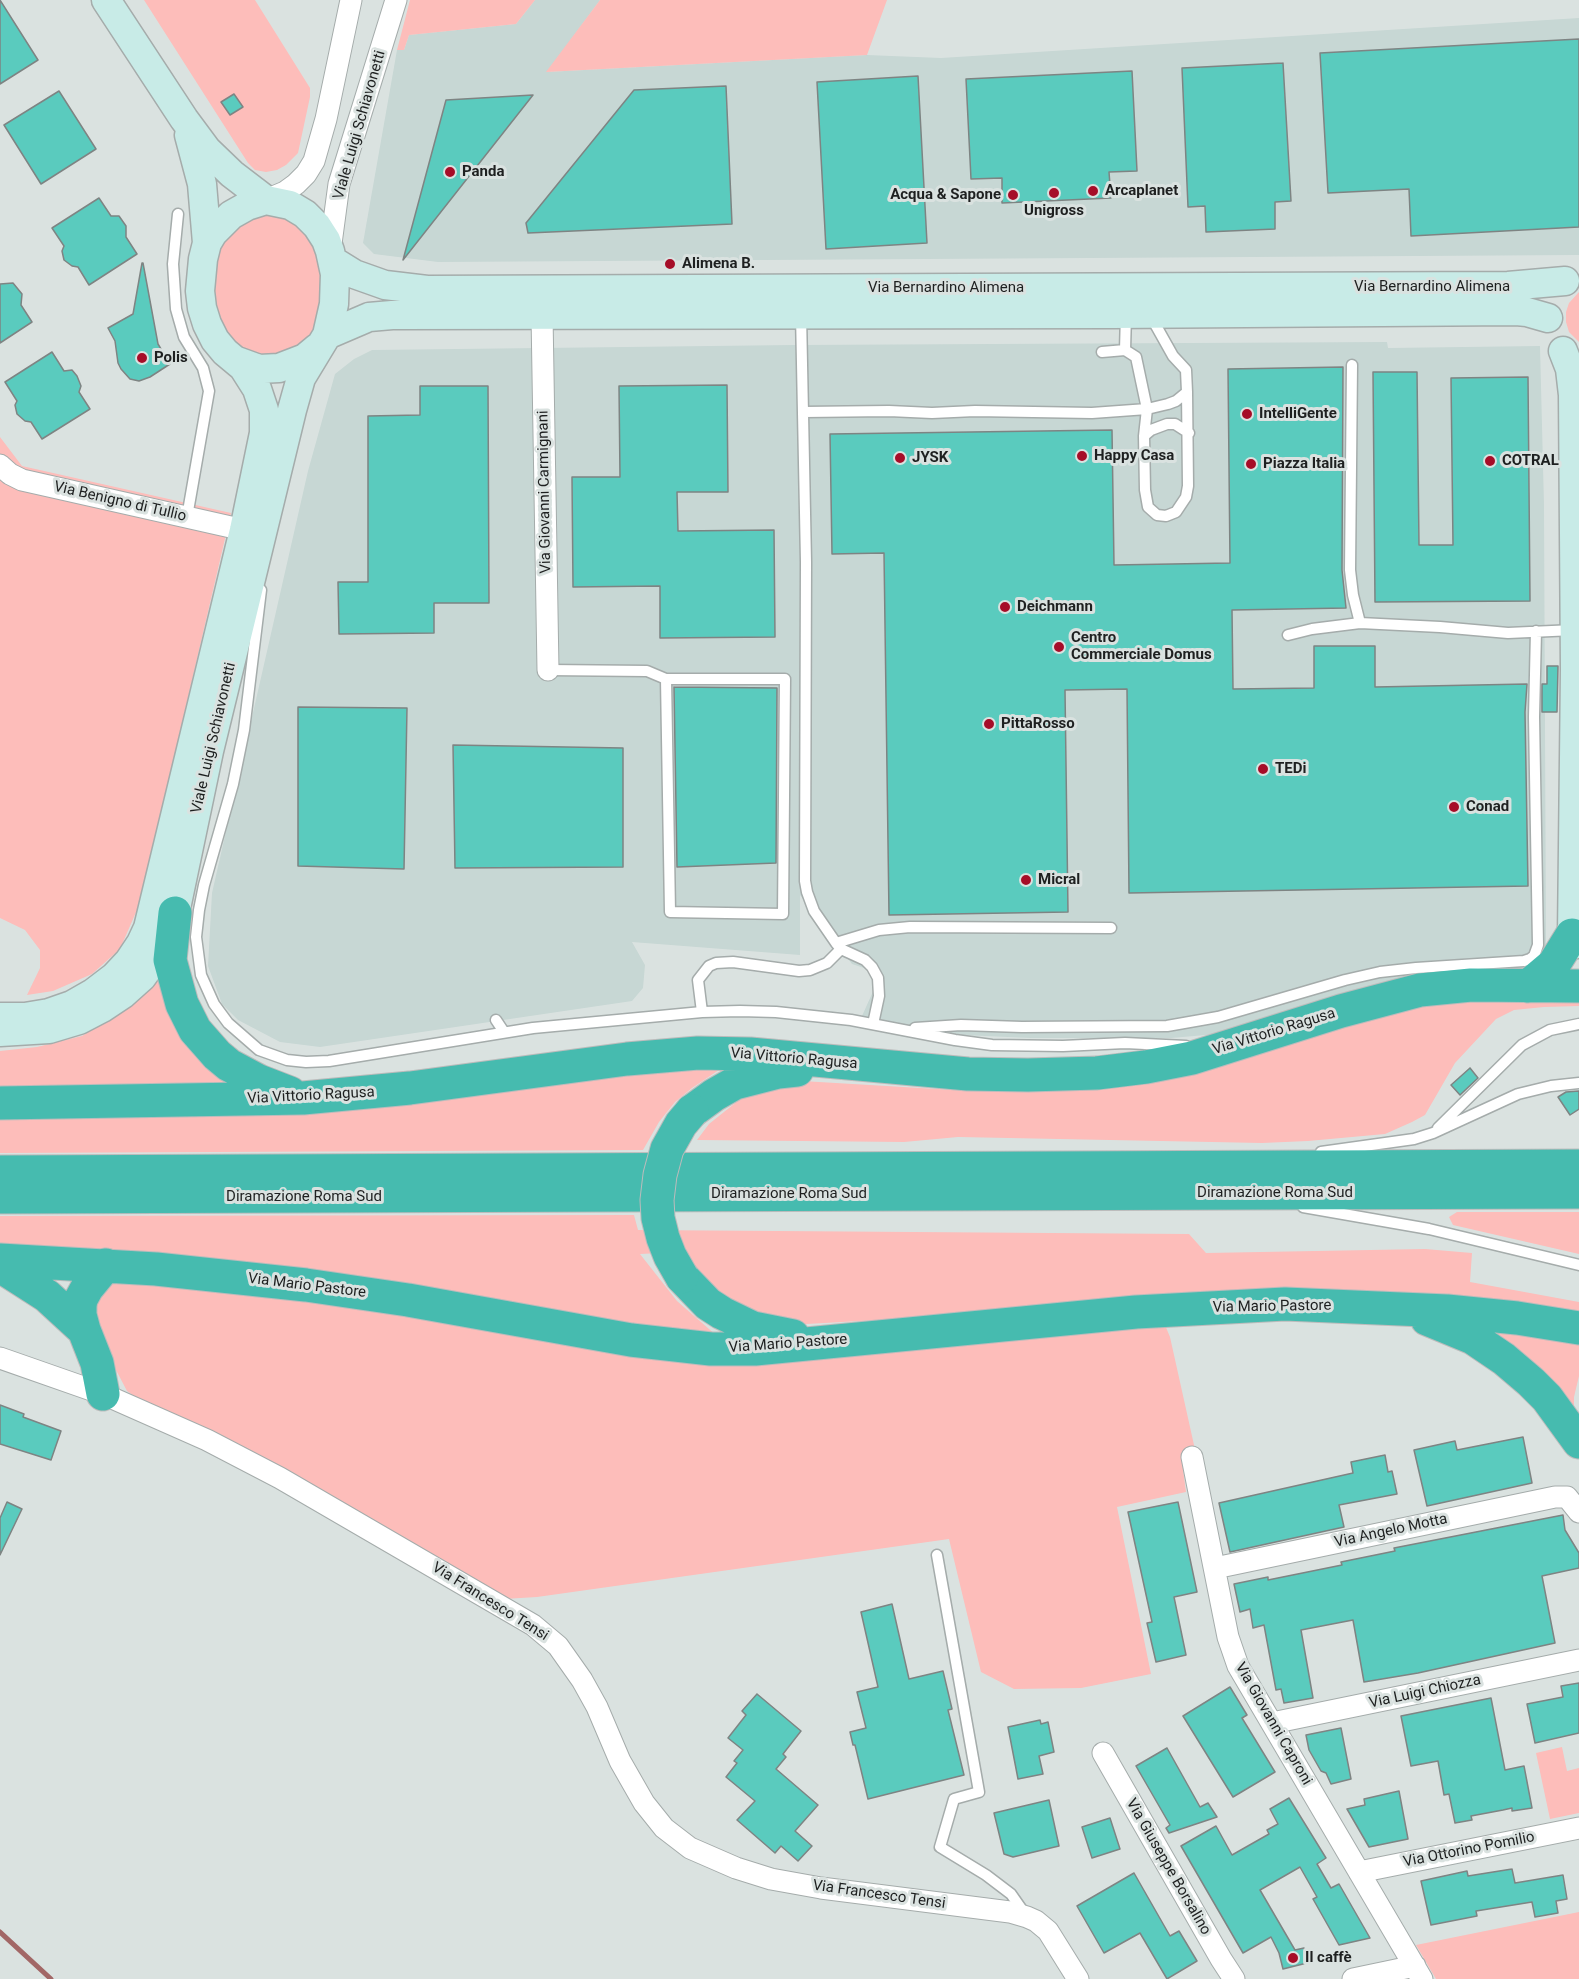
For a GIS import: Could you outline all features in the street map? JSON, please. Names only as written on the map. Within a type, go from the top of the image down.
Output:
[{"type":"highway","points":[[175,912],[170,960],[182,1004],[195,1030],[217,1055],[234,1068],[259,1081],[303,1098]]},
{"type":"highway","points":[[1528,986],[1554,964],[1575,940]]},
{"type":"highway","name":"Via Vittorio Ragusa","points":[[0,1103],[303,1098],[410,1088],[678,1054],[750,1054],[968,1074],[1067,1075],[1146,1067],[1185,1059],[1364,1004],[1420,990],[1455,986],[1579,986]]},
{"type":"highway","points":[[858,1339],[792,1336],[743,1324],[708,1304],[682,1277],[670,1256],[658,1218],[657,1200],[660,1175],[667,1149],[681,1124],[692,1111],[724,1089],[752,1078],[778,1072],[871,1065]]},
{"type":"highway","name":"Diramazione Roma Sud","points":[[0,1172],[1579,1166]]},
{"type":"highway","name":"Diramazione Roma Sud","points":[[0,1197],[1579,1192]]},
{"type":"highway","name":"Via Mario Pastore","points":[[0,1260],[156,1269],[306,1285],[631,1340],[690,1347],[755,1349],[1136,1312],[1285,1304],[1375,1307],[1497,1316],[1579,1328]]},
{"type":"highway","points":[[103,1394],[97,1363],[80,1315],[81,1299],[106,1265]]},
{"type":"highway","points":[[0,1266],[47,1296],[84,1330]]},
{"type":"highway","points":[[1375,1307],[1428,1319],[1482,1343],[1531,1382],[1554,1407],[1579,1442]]},
{"type":"street","points":[[106,0],[207,150],[243,184],[266,200]]},
{"type":"street","name":"Viale Luigi Schiavonetti","points":[[0,1017],[40,1015],[82,1000],[114,977],[129,961],[148,928],[244,530],[264,433],[265,416],[257,389],[248,373],[225,352],[216,340],[204,316],[200,291],[203,259],[207,243],[219,226],[231,215],[247,206],[285,192],[306,174],[314,161],[326,119],[351,0]]},
{"type":"street","name":"Viale Luigi Schiavonetti","points":[[0,1032],[42,1030],[85,1017],[113,1001],[132,986],[162,949],[175,912],[209,751],[301,378],[324,340],[332,318],[336,291],[332,256],[339,184],[396,0]]},
{"type":"street","points":[[184,119],[202,184],[207,243]]},
{"type":"street","name":"Viale Luigi Schiavonetti","points":[[266,200],[290,205],[305,214],[317,226],[332,256]]},
{"type":"street","name":"Via Bernardino Alimena","points":[[332,256],[354,274],[385,285],[427,290],[1526,286],[1572,277]]},
{"type":"street","points":[[1572,277],[1555,292],[1548,318],[1554,340],[1571,356],[1569,364],[1572,381],[1577,542],[1574,630],[1575,940]]},
{"type":"street","name":"Via Bernardino Alimena","points":[[324,340],[360,320],[381,315],[1516,311],[1548,318]]},
{"type":"street","name":"Via Giovanni Carmignani","points":[[542,315],[548,670]]},
{"type":"street","name":"Viale Luigi Schiavonetti","points":[[237,361],[259,369],[279,368],[304,358],[324,340]]},
{"type":"street","name":"Via Benigno di Tullio","points":[[0,465],[10,474],[22,480],[244,530]]},
{"type":"street","name":"Via Francesco Tensi","points":[[0,1358],[103,1394],[197,1435],[271,1473],[542,1632],[564,1654],[582,1680],[597,1707],[624,1770],[644,1803],[664,1828],[690,1848],[736,1869],[771,1879],[821,1888],[1010,1912],[1027,1917],[1045,1928],[1078,1979]]},
{"type":"street","name":"Via Giovanni Caproni","points":[[1192,1457],[1234,1656],[1418,1973]]},
{"type":"street","name":"Via Angelo Motta","points":[[1215,1568],[1549,1498],[1573,1505]]},
{"type":"street","name":"Via Luigi Chiozza","points":[[1272,1723],[1579,1660]]},
{"type":"street","name":"Via Giuseppe Borsalino","points":[[1103,1753],[1234,1979]]},
{"type":"street","name":"Via Ottorino Pomilio","points":[[1359,1872],[1579,1828]]},
{"type":"street","points":[[1353,1979],[1418,1973]]},
{"type":"lane","points":[[178,214],[173,264],[176,309],[184,337],[203,368],[209,392],[187,517]]},
{"type":"lane","points":[[801,314],[806,562],[805,881],[814,911],[839,946],[865,960],[878,978],[879,996],[873,1024]]},
{"type":"lane","points":[[1125,350],[1137,314]]},
{"type":"lane","points":[[1102,352],[1125,350],[1136,357],[1147,409],[1143,436],[1144,477],[1148,507],[1157,515],[1166,516],[1176,512],[1186,497],[1188,486],[1189,433],[1186,369],[1137,314]]},
{"type":"lane","points":[[1352,365],[1350,570],[1359,623]]},
{"type":"lane","points":[[804,412],[1059,413],[1147,409],[1176,401],[1187,392]]},
{"type":"lane","points":[[1143,436],[1167,424],[1176,424],[1189,433]]},
{"type":"lane","points":[[270,504],[244,730],[233,784],[198,910],[196,937],[198,957],[207,991],[228,1023],[259,1050],[287,1060],[306,1062],[342,1059],[504,1032],[702,1012],[776,1012],[873,1024],[992,1045],[1154,1044],[1216,1049]]},
{"type":"lane","points":[[1288,635],[1311,629],[1359,623],[1485,632],[1574,630]]},
{"type":"lane","points":[[904,1029],[961,1025],[1167,1026],[1218,1017],[1380,972],[1530,959],[1534,956],[1538,945],[1534,717],[1536,632]]},
{"type":"lane","points":[[548,670],[647,671],[666,679],[785,679],[783,914],[670,912],[666,679]]},
{"type":"lane","points":[[702,1012],[698,980],[701,974],[716,963],[733,962],[799,971],[810,970],[827,963],[839,946],[879,930],[899,927],[1111,928]]},
{"type":"lane","points":[[496,1020],[504,1032]]},
{"type":"lane","points":[[1433,1133],[1504,1060],[1522,1045],[1550,1030],[1579,1024]]},
{"type":"lane","points":[[1311,1153],[1390,1144],[1433,1133],[1518,1094],[1551,1086],[1579,1083]]},
{"type":"lane","points":[[1186,1168],[1288,1156]]},
{"type":"lane","points":[[1132,1194],[1240,1199],[1287,1205],[1420,1227],[1579,1265]]},
{"type":"lane","points":[[937,1555],[979,1792],[954,1799],[940,1847],[986,1875],[1011,1894],[1027,1917]]},
{"type":"shaded area","points":[[144,0],[255,0],[310,88],[298,153],[286,165],[266,172],[255,170],[248,163]]},
{"type":"shaded area","points":[[410,0],[535,0],[516,24],[409,35],[404,50],[397,50]]},
{"type":"shaded area","points":[[535,0],[600,0],[547,72],[867,55],[941,58],[1579,18],[1579,255],[438,262],[374,254],[363,243],[397,50],[404,50],[409,35],[516,24]]},
{"type":"shaded area","points":[[600,0],[887,0],[867,55],[546,72]]},
{"type":"shaded area","points":[[262,209],[307,227],[325,275],[316,333],[288,354],[257,356],[235,344],[222,324],[215,303],[214,282],[219,249],[228,230]]},
{"type":"shaded area","points":[[1579,292],[1579,342],[1569,332],[1566,312],[1569,303]]},
{"type":"shaded area","points":[[1387,342],[1388,348],[1540,346],[1544,505],[1546,944],[1543,955],[1526,971],[1229,1033],[1171,1038],[1031,1038],[962,1035],[862,1016],[875,987],[872,974],[852,964],[800,895],[800,955],[632,942],[645,965],[643,988],[632,1001],[320,1047],[280,1042],[238,1020],[222,1004],[208,966],[212,893],[308,471],[335,374],[354,359],[372,350]]},
{"type":"shaded area","points":[[0,437],[22,466],[231,513],[140,903],[120,949],[92,974],[53,991],[27,995],[40,968],[40,950],[25,930],[0,918]]},
{"type":"shaded area","points":[[165,971],[237,1083],[0,1086],[0,1051],[37,1047],[82,1036],[119,1012]]},
{"type":"shaded area","points":[[1579,996],[1579,1006],[1514,1010],[1496,1019],[1455,1063],[1425,1115],[1385,1134],[1262,1143],[958,1137],[904,1142],[697,1140],[709,1124],[744,1096],[802,1081],[971,1091],[1050,1091],[1202,1072],[1340,1027],[1428,1002]]},
{"type":"shaded area","points":[[722,1068],[675,1102],[659,1122],[643,1150],[0,1153],[0,1113],[600,1072]]},
{"type":"shaded area","points":[[1457,1212],[1579,1212],[1579,1254],[1453,1225],[1449,1217]]},
{"type":"shaded area","points":[[634,1215],[638,1230],[1189,1234],[1206,1253],[1425,1249],[1472,1253],[1470,1282],[1579,1302],[1579,1321],[1036,1311],[789,1325],[760,1322],[716,1295],[683,1252],[640,1254],[677,1301],[717,1336],[0,1251],[0,1216]]},
{"type":"shaded area","points":[[114,1279],[456,1318],[690,1360],[1165,1325],[1170,1337],[1196,1454],[1181,1454],[1186,1492],[1117,1507],[1151,1674],[1081,1688],[1014,1689],[981,1672],[949,1539],[537,1597],[504,1599],[147,1405],[127,1391],[93,1326],[99,1281]]},
{"type":"shaded area","points":[[1488,1330],[1579,1345],[1579,1376],[1574,1397],[1574,1416]]},
{"type":"shaded area","points":[[1562,1747],[1567,1771],[1579,1768],[1579,1813],[1550,1819],[1536,1753]]},
{"type":"shaded area","points":[[1579,1912],[1579,1979],[1436,1979],[1416,1945]]},
{"type":"building","points":[[0,0],[38,60],[0,84]]},
{"type":"building","points":[[1579,39],[1579,227],[1411,236],[1409,189],[1328,193],[1320,53]]},
{"type":"building","points":[[1283,63],[1291,201],[1275,202],[1275,229],[1206,232],[1205,206],[1188,207],[1182,68]]},
{"type":"building","points":[[1132,71],[1137,171],[1109,172],[1111,198],[1002,203],[1002,178],[971,179],[966,79]]},
{"type":"building","points":[[918,76],[927,243],[826,249],[817,82]]},
{"type":"building","points":[[726,86],[732,224],[528,233],[526,223],[634,90]]},
{"type":"building","points":[[59,91],[96,149],[41,184],[4,125]]},
{"type":"building","points":[[234,94],[243,107],[230,115],[221,102]]},
{"type":"building","name":"Panda","points":[[533,95],[403,260],[446,100]]},
{"type":"building","points":[[99,198],[111,216],[119,216],[126,226],[126,237],[137,254],[89,285],[78,267],[64,260],[62,251],[64,246],[52,228]]},
{"type":"building","name":"Polis","points":[[142,263],[158,344],[170,364],[139,381],[130,379],[121,369],[115,341],[108,328],[133,314]]},
{"type":"building","points":[[13,283],[22,294],[21,305],[32,322],[0,343],[0,284]]},
{"type":"building","points":[[52,352],[64,371],[72,370],[77,376],[81,386],[79,392],[90,409],[42,439],[31,422],[25,421],[17,414],[15,405],[17,401],[5,382]]},
{"type":"building","name":"Centro Commerciale Domus","points":[[1343,367],[1342,570],[1346,608],[1232,610],[1233,689],[1314,688],[1314,646],[1375,646],[1375,687],[1527,684],[1525,712],[1528,886],[1129,893],[1127,689],[1065,690],[1068,912],[889,915],[884,553],[832,554],[830,434],[1112,430],[1114,565],[1230,563],[1228,369]]},
{"type":"building","name":"COTRAL","points":[[1373,372],[1417,372],[1419,545],[1453,545],[1451,378],[1528,377],[1530,601],[1375,602]]},
{"type":"building","points":[[727,385],[728,492],[677,492],[678,531],[774,530],[775,637],[660,638],[660,586],[573,587],[572,477],[620,477],[619,386]]},
{"type":"building","points":[[420,386],[488,386],[489,603],[434,603],[434,633],[339,634],[338,582],[368,582],[368,416],[420,415]]},
{"type":"building","points":[[1547,666],[1558,666],[1557,712],[1542,712],[1542,684],[1547,684]]},
{"type":"building","points":[[674,687],[777,688],[776,863],[677,867]]},
{"type":"building","points":[[298,707],[407,708],[404,869],[298,866]]},
{"type":"building","points":[[453,745],[623,748],[623,867],[455,868]]},
{"type":"building","points":[[1470,1068],[1478,1078],[1460,1095],[1451,1085]]},
{"type":"building","points":[[1579,1091],[1579,1109],[1570,1115],[1558,1097],[1566,1092]]},
{"type":"building","points":[[0,1405],[24,1414],[23,1417],[61,1431],[51,1460],[0,1444]]},
{"type":"building","points":[[1523,1437],[1532,1483],[1427,1506],[1414,1450],[1455,1441],[1457,1450]]},
{"type":"building","points":[[1385,1455],[1388,1472],[1392,1471],[1397,1494],[1339,1505],[1344,1527],[1230,1552],[1219,1503],[1353,1473],[1351,1462]]},
{"type":"building","points":[[7,1502],[22,1509],[0,1555],[0,1518]]},
{"type":"building","points":[[1178,1502],[1197,1592],[1174,1597],[1186,1655],[1156,1662],[1147,1623],[1152,1622],[1128,1512]]},
{"type":"building","points":[[1563,1515],[1565,1530],[1579,1553],[1579,1568],[1542,1576],[1555,1643],[1418,1673],[1364,1682],[1353,1620],[1301,1630],[1313,1698],[1284,1703],[1281,1689],[1276,1690],[1264,1625],[1253,1628],[1250,1609],[1240,1612],[1234,1584],[1268,1577],[1268,1580],[1342,1565],[1341,1562],[1395,1551],[1394,1548]]},
{"type":"building","points":[[892,1604],[909,1679],[943,1671],[952,1709],[948,1710],[964,1775],[868,1799],[850,1732],[866,1728],[857,1692],[878,1687],[861,1612]]},
{"type":"building","points":[[1579,1683],[1579,1733],[1535,1743],[1527,1704],[1563,1697],[1561,1686]]},
{"type":"building","points":[[1230,1687],[1247,1715],[1242,1718],[1275,1772],[1233,1797],[1183,1716]]},
{"type":"building","points":[[757,1694],[801,1731],[783,1754],[786,1757],[776,1769],[818,1805],[795,1831],[812,1846],[798,1861],[781,1846],[775,1853],[737,1820],[755,1801],[726,1777],[737,1763],[734,1761],[743,1750],[728,1738],[746,1715],[742,1711]]},
{"type":"building","points":[[1491,1698],[1505,1770],[1524,1766],[1532,1808],[1512,1811],[1512,1808],[1471,1816],[1472,1820],[1455,1823],[1449,1794],[1444,1795],[1438,1761],[1411,1766],[1401,1716]]},
{"type":"building","points":[[1040,1720],[1041,1724],[1048,1722],[1054,1752],[1039,1756],[1043,1774],[1018,1779],[1008,1727]]},
{"type":"building","points":[[1341,1728],[1351,1779],[1331,1784],[1309,1750],[1306,1735]]},
{"type":"building","points":[[1167,1748],[1200,1807],[1208,1803],[1217,1817],[1169,1833],[1166,1828],[1170,1825],[1136,1766]]},
{"type":"building","points":[[1399,1791],[1408,1839],[1369,1847],[1347,1809],[1365,1805],[1364,1799]]},
{"type":"building","points":[[1289,1798],[1326,1858],[1317,1864],[1331,1888],[1339,1884],[1370,1938],[1339,1945],[1313,1899],[1317,1897],[1300,1867],[1260,1890],[1295,1950],[1304,1948],[1307,1963],[1283,1969],[1279,1953],[1271,1937],[1243,1953],[1181,1846],[1216,1826],[1232,1855],[1269,1834],[1267,1830],[1278,1824],[1270,1809]]},
{"type":"building","points":[[1049,1800],[1059,1846],[1013,1857],[1004,1854],[994,1813]]},
{"type":"building","points":[[1110,1818],[1120,1849],[1092,1858],[1082,1827]]},
{"type":"building","points":[[1512,1869],[1515,1883],[1563,1875],[1567,1899],[1556,1901],[1558,1913],[1535,1917],[1532,1902],[1476,1911],[1477,1916],[1431,1925],[1421,1881],[1467,1871],[1468,1876]]},
{"type":"building","points":[[1134,1873],[1170,1936],[1179,1931],[1197,1961],[1167,1979],[1140,1933],[1104,1953],[1077,1906]]},
{"type":"waterway","points":[[0,1932],[51,1979]]},
{"type":"place","name":"Panda","points":[[450,172]]},
{"type":"place","name":"Arcaplanet","points":[[1093,191]]},
{"type":"place","name":"Unigross","points":[[1054,193]]},
{"type":"place","name":"Acqua & Sapone","points":[[1013,195]]},
{"type":"place","name":"Alimena B.","points":[[670,264]]},
{"type":"place","name":"Polis","points":[[142,358]]},
{"type":"place","name":"IntelliGente","points":[[1247,414]]},
{"type":"place","name":"Happy Casa","points":[[1082,456]]},
{"type":"place","name":"JYSK","points":[[900,458]]},
{"type":"place","name":"COTRAL","points":[[1490,461]]},
{"type":"place","name":"Piazza Italia","points":[[1251,464]]},
{"type":"place","name":"Deichmann","points":[[1005,607]]},
{"type":"place","name":"Centro Commerciale Domus","points":[[1059,647]]},
{"type":"place","name":"PittaRosso","points":[[989,724]]},
{"type":"place","name":"TEDi","points":[[1263,769]]},
{"type":"place","name":"Conad","points":[[1454,807]]},
{"type":"place","name":"Micral","points":[[1026,880]]},
{"type":"place","name":"Il caffè","points":[[1293,1958]]}]
